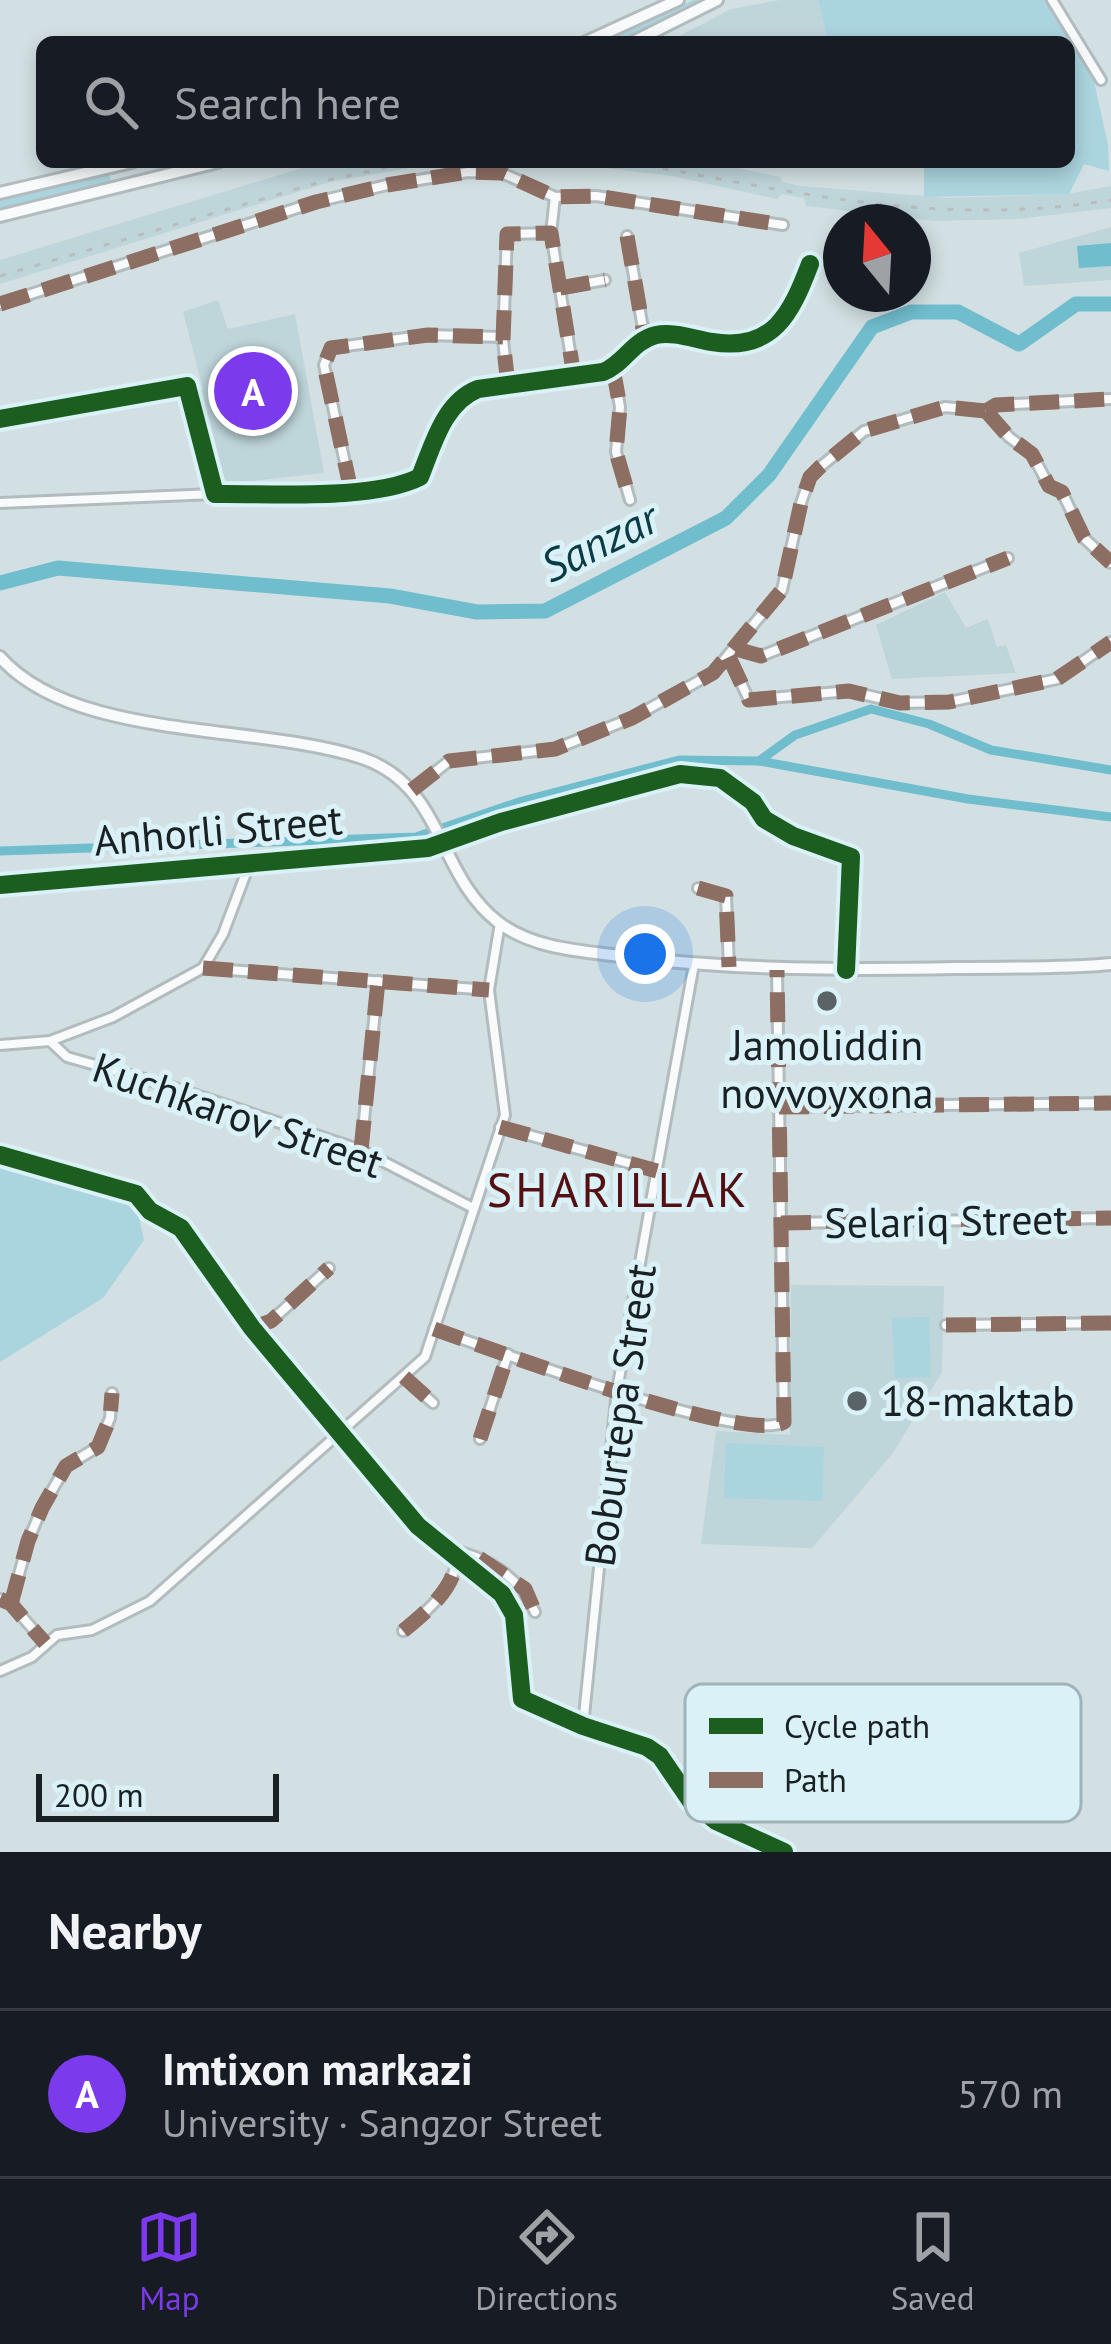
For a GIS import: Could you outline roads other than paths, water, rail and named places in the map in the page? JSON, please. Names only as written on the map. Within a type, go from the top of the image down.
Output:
[{"type":"main road","points":[[599,36],[677,0]]},
{"type":"main road","points":[[645,36],[717,0]]},
{"type":"main road","points":[[0,193],[106,168]]},
{"type":"main road","points":[[111,168],[121,175],[114,188]]},
{"type":"main road","points":[[0,216],[194,168]]},
{"type":"main road","points":[[0,657],[25,682],[79,707],[347,754],[389,771],[428,812],[473,896],[500,923],[556,946],[777,970],[1111,964]]},
{"type":"street","points":[[1052,0],[1074,36]]},
{"type":"street","points":[[1075,37],[1102,80]]},
{"type":"street","points":[[0,304],[297,208],[387,184],[468,172],[502,173],[555,196],[620,199],[783,226]]},
{"type":"street","points":[[555,196],[551,232],[574,376]]},
{"type":"street","points":[[508,385],[503,337],[507,235],[551,232]]},
{"type":"street","points":[[627,236],[645,340]]},
{"type":"street","points":[[0,503],[351,491],[405,484],[421,477],[441,424],[463,395],[614,368],[645,340],[660,334],[753,343],[780,326],[810,264]]},
{"type":"street","points":[[560,288],[605,280]]},
{"type":"street","points":[[351,491],[324,364],[331,348],[428,334],[503,337]]},
{"type":"street","points":[[614,368],[620,407],[616,452],[630,500]]},
{"type":"street","points":[[0,419],[187,386],[215,494]]},
{"type":"street","points":[[412,790],[449,761],[555,749],[632,718],[712,673],[782,590],[810,477],[865,431],[945,407],[986,411],[996,405],[1111,399]]},
{"type":"street","points":[[986,411],[1032,454],[1048,486],[1062,492],[1084,538],[1111,562]]},
{"type":"street","points":[[732,653],[761,656],[1008,558]]},
{"type":"street","points":[[732,653],[749,700],[849,691],[900,703],[949,701],[1057,679],[1111,642]]},
{"type":"street","name":"Anhorli Street","points":[[0,885],[442,844],[632,784],[680,774],[720,778],[753,802],[764,819],[851,857],[846,970]]},
{"type":"street","points":[[50,1041],[112,1018],[202,968],[223,934],[249,865]]},
{"type":"street","points":[[698,887],[726,896],[730,967]]},
{"type":"street","points":[[0,1671],[32,1657],[57,1635],[92,1630],[149,1601],[425,1358],[505,1115],[489,990],[500,923]]},
{"type":"street","name":"Boburtepa Street","points":[[583,1726],[617,1390],[694,964]]},
{"type":"street","points":[[202,968],[489,990]]},
{"type":"street","points":[[434,1330],[709,1418],[773,1428],[784,1422],[777,970]]},
{"type":"street","points":[[361,1150],[378,981]]},
{"type":"street","name":"Kuchkarov Street","points":[[0,1045],[50,1041],[67,1057],[361,1150],[472,1208]]},
{"type":"street","points":[[779,1107],[1111,1103]]},
{"type":"street","points":[[500,1127],[656,1172]]},
{"type":"street","points":[[0,1155],[136,1194],[150,1211],[181,1228],[252,1328],[418,1526],[502,1594],[514,1616],[522,1699],[646,1747],[660,1756],[685,1793]]},
{"type":"street","name":"Selariq Street","points":[[781,1223],[1111,1219]]},
{"type":"street","points":[[252,1328],[271,1321],[329,1268]]},
{"type":"street","points":[[946,1325],[1111,1323]]},
{"type":"street","points":[[480,1439],[508,1354]]},
{"type":"street","points":[[404,1377],[433,1403]]},
{"type":"street","points":[[11,1604],[42,1508],[66,1466],[98,1447],[110,1418],[112,1393]]},
{"type":"street","points":[[445,1548],[471,1553],[512,1577],[525,1589],[535,1612]]},
{"type":"street","points":[[403,1631],[450,1582],[456,1557]]},
{"type":"street","points":[[0,1599],[11,1604],[45,1643]]},
{"type":"street","points":[[718,1822],[784,1852]]},
{"type":"water","points":[[1111,243],[1111,266],[1079,268],[1077,246]]},
{"type":"waterway","name":"Sanzar","points":[[0,583],[58,568],[390,596],[477,612],[545,611],[726,518],[769,475],[872,327],[911,312],[958,312],[1019,344],[1076,304],[1111,304]]},
{"type":"waterway","points":[[759,761],[795,735],[871,709],[929,724],[991,750],[1111,770]]},
{"type":"waterway","points":[[0,851],[416,837],[522,801],[679,760],[759,761],[968,799],[1111,817]]},
{"type":"railway","points":[[0,276],[324,181],[385,168]]},
{"type":"railway","points":[[660,168],[809,195],[926,208],[1047,208],[1111,200]]},
{"type":"place","name":"Imtixon markazi","points":[[253,391]]},
{"type":"place","name":"Jamoliddin novvoyxona","points":[[827,1001]]},
{"type":"place","name":"18-maktab","points":[[857,1401]]},
{"type":"district","name":"SHARILLAK","points":[[618,1190]]}]
